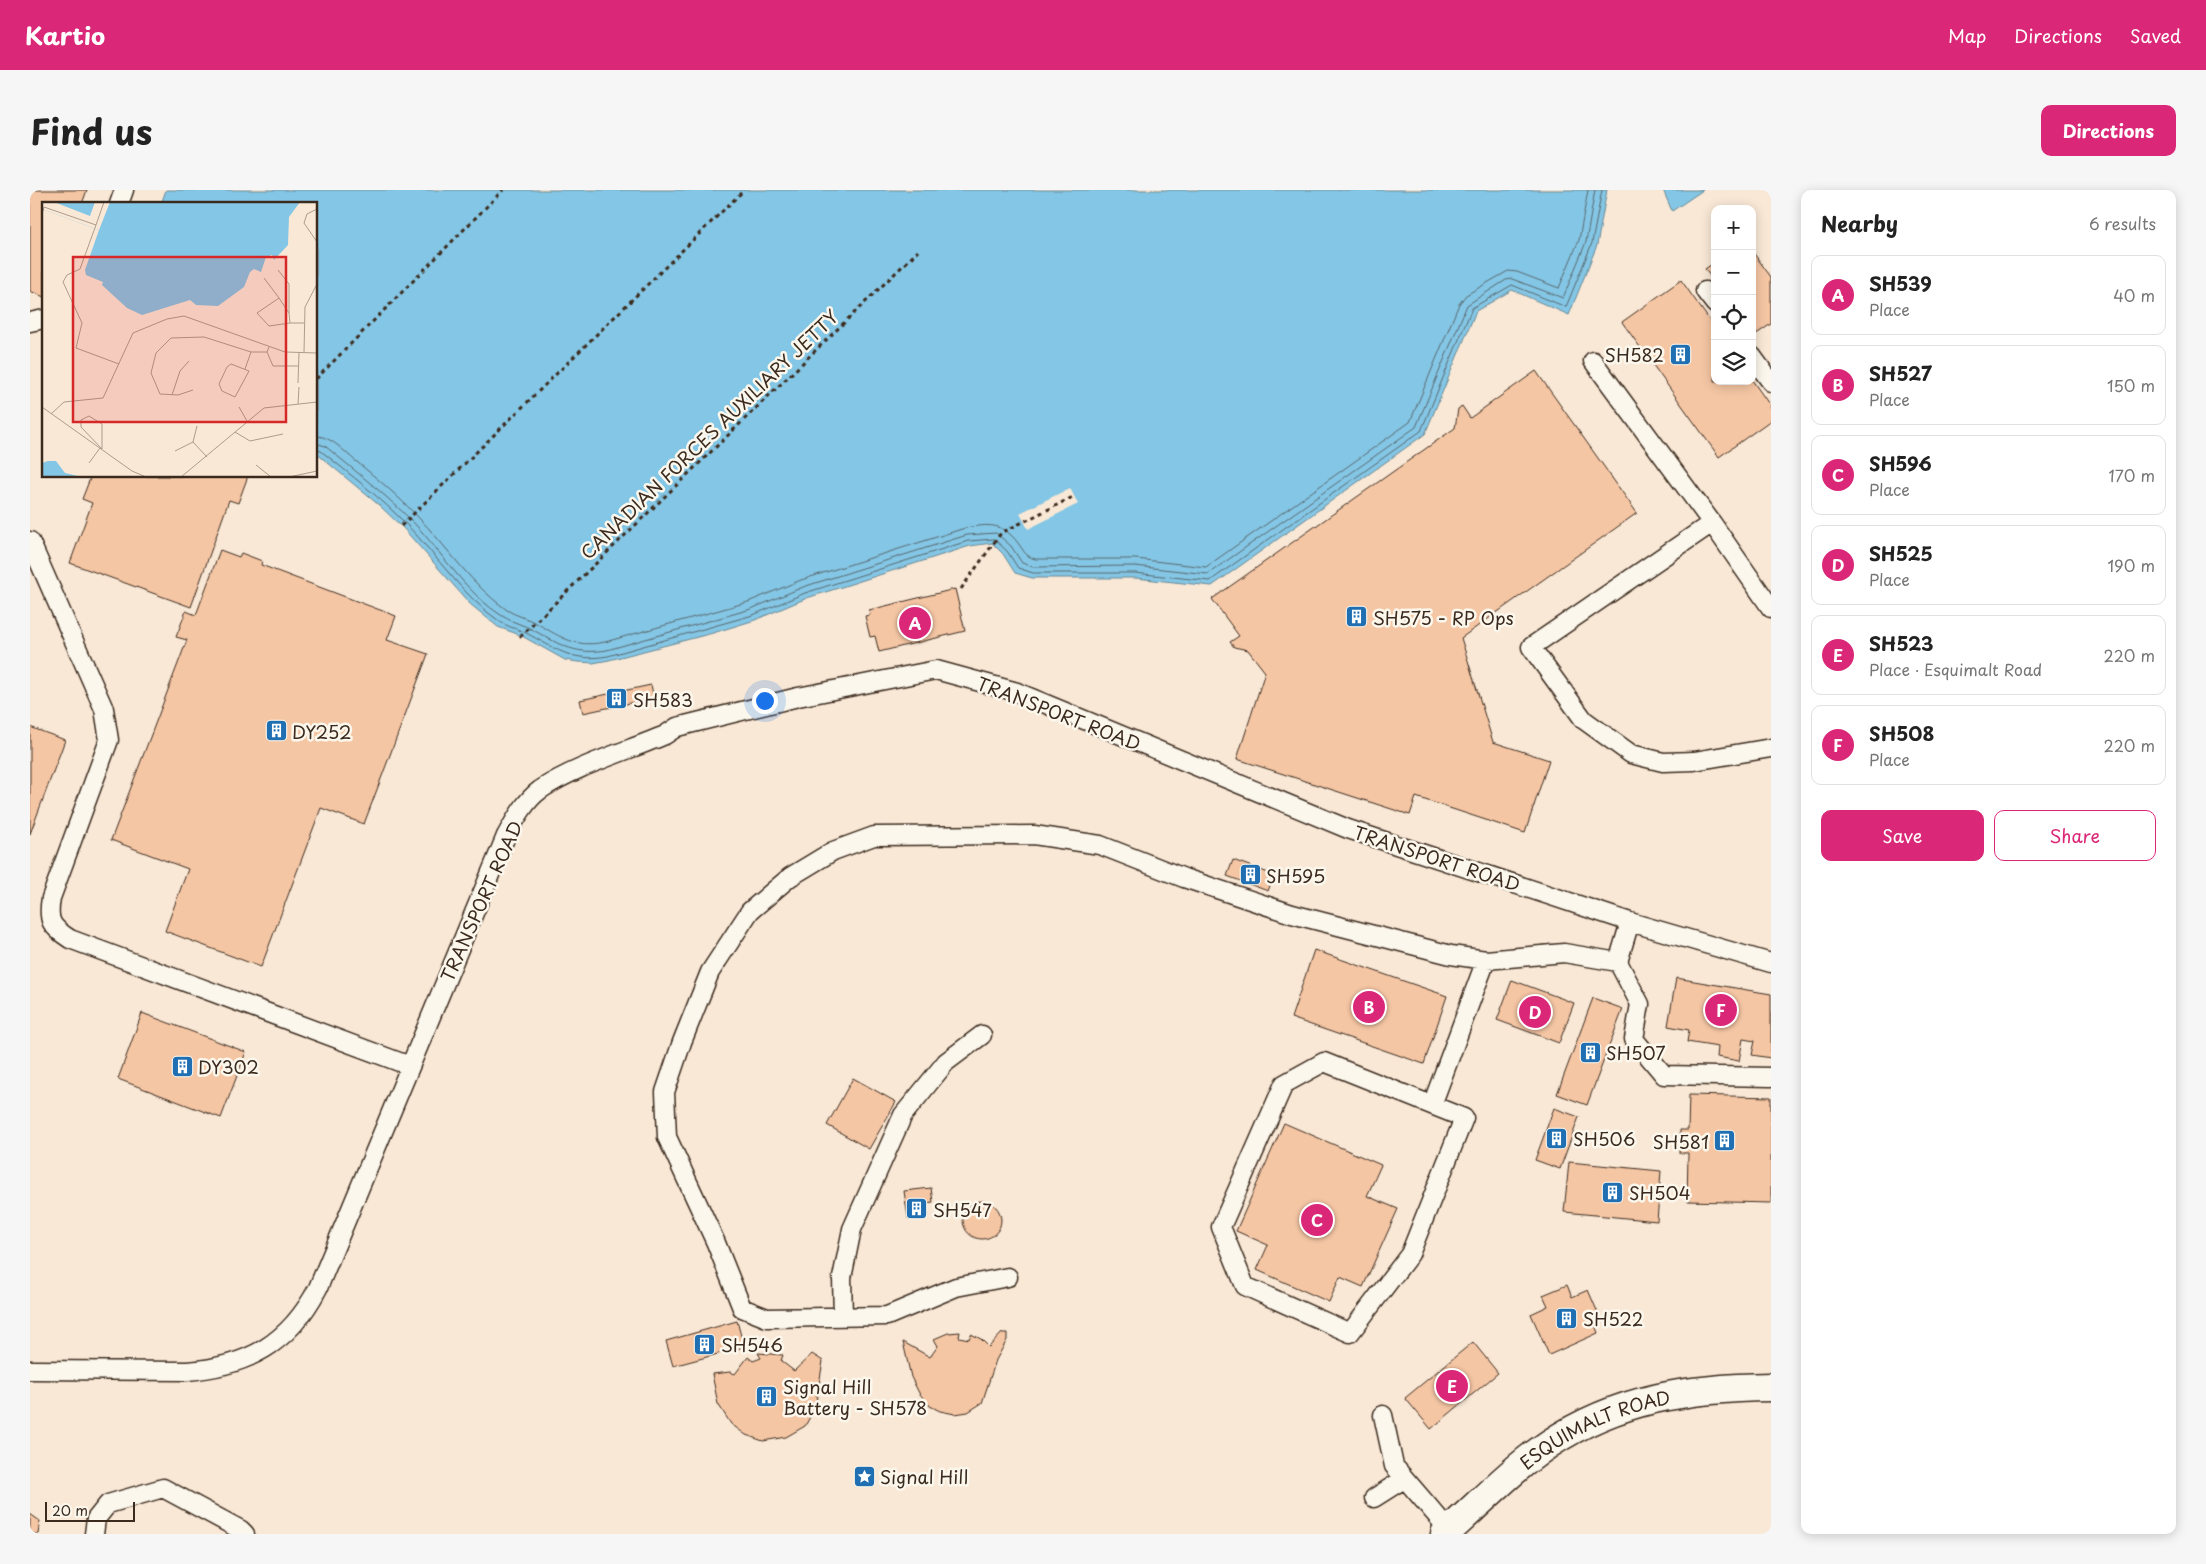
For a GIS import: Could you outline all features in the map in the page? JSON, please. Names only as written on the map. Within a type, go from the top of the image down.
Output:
[{"type":"street","name":"ESQUIMALT ROAD","points":[[1447,1532],[1548,1445],[1586,1422],[1628,1404],[1674,1393],[1731,1387],[1771,1387]]},
{"type":"lane","points":[[120,202],[124,190]]},
{"type":"lane","points":[[1756,361],[1771,382]]},
{"type":"lane","points":[[1593,362],[1712,523],[1771,608]]},
{"type":"lane","points":[[1712,523],[1532,647],[1584,720],[1631,754],[1663,762],[1694,761],[1771,748]]},
{"type":"lane","points":[[30,541],[104,709],[110,740],[51,898],[48,914],[55,930],[70,939],[410,1066]]},
{"type":"lane","name":"TRANSPORT ROAD","points":[[30,1370],[186,1371],[211,1369],[233,1364],[253,1356],[273,1343],[298,1320],[308,1307],[318,1288],[506,836],[521,810],[539,791],[567,775],[664,735],[678,727],[798,697],[936,670],[1017,692],[1348,829],[1630,922],[1771,963]]},
{"type":"lane","points":[[1008,1277],[956,1287],[887,1316],[768,1318],[742,1308],[716,1244],[666,1137],[665,1092],[682,1042],[710,972],[750,910],[790,877],[833,851],[874,836],[1034,835],[1100,845],[1184,878],[1292,914],[1451,956],[1486,960],[1564,953],[1618,962]]},
{"type":"lane","points":[[1630,922],[1618,962],[1640,1004],[1634,1039],[1664,1075],[1771,1077]]},
{"type":"lane","points":[[1432,1105],[1486,960]]},
{"type":"lane","points":[[842,1317],[842,1278],[852,1230],[903,1115],[946,1062],[982,1035]]},
{"type":"lane","points":[[1324,1062],[1432,1105],[1464,1118],[1410,1254],[1350,1333],[1246,1286],[1221,1227],[1284,1084],[1324,1062]]},
{"type":"lane","points":[[1383,1415],[1394,1466],[1447,1532]]},
{"type":"lane","points":[[1374,1498],[1404,1478]]},
{"type":"lane","points":[[94,1534],[96,1519],[108,1504],[163,1488],[245,1534]]},
{"type":"path","points":[[318,377],[504,190]]},
{"type":"path","points":[[401,526],[744,190]]},
{"type":"path","name":"CANADIAN FORCES AUXILIARY JETTY","points":[[520,636],[918,251]]},
{"type":"path","points":[[962,589],[1001,533],[1073,497]]},
{"type":"water","points":[[166,190],[1607,190],[1597,245],[1569,315],[1512,290],[1476,311],[1425,434],[1212,586],[1135,578],[1032,578],[1015,573],[1003,554],[992,543],[970,546],[807,598],[755,620],[713,633],[593,663],[565,660],[520,635],[498,627],[470,604],[403,528],[380,506],[318,455],[318,202],[162,202]]},
{"type":"water","points":[[1663,190],[1703,190],[1672,211]]},
{"type":"pier","points":[[1070,488],[1078,504],[1028,529],[1020,513]]},
{"type":"building","points":[[30,190],[87,190],[83,202],[42,202],[42,296],[30,291]]},
{"type":"building","points":[[1756,256],[1771,277],[1771,324],[1756,334]]},
{"type":"building","points":[[1711,265],[1711,277],[1705,269]]},
{"type":"building","name":"SH582","points":[[1681,280],[1711,322],[1711,385],[1756,385],[1771,407],[1771,420],[1719,457],[1622,322]]},
{"type":"building","name":"SH575 - RP Ops","points":[[1536,371],[1637,513],[1461,638],[1493,742],[1549,760],[1525,833],[1416,797],[1410,815],[1237,759],[1265,672],[1248,650],[1234,647],[1230,642],[1239,636],[1212,599],[1455,428],[1458,409],[1462,406],[1470,418]]},
{"type":"building","points":[[90,478],[247,478],[238,503],[229,500],[191,607],[70,563],[92,503],[82,499]]},
{"type":"building","name":"DY252","points":[[220,550],[239,557],[241,553],[262,561],[261,565],[396,616],[387,640],[428,654],[364,824],[321,808],[261,967],[165,931],[188,869],[111,840],[187,640],[176,637],[186,611],[196,615]]},
{"type":"building","points":[[955,589],[965,631],[879,652],[875,636],[870,637],[865,616],[870,615],[869,610]]},
{"type":"building","name":"SH583","points":[[651,685],[654,698],[583,713],[580,700]]},
{"type":"building","points":[[30,727],[65,740],[30,834]]},
{"type":"building","name":"SH595","points":[[1233,860],[1274,875],[1268,891],[1227,876]]},
{"type":"building","points":[[1314,950],[1447,996],[1424,1064],[1291,1018]]},
{"type":"building","points":[[1676,978],[1771,994],[1771,1058],[1752,1055],[1755,1041],[1743,1039],[1739,1061],[1717,1057],[1718,1047],[1687,1042],[1689,1030],[1668,1026]]},
{"type":"building","points":[[1512,980],[1574,1003],[1559,1043],[1497,1020]]},
{"type":"building","name":"SH507","points":[[1593,998],[1623,1009],[1587,1105],[1557,1094]]},
{"type":"building","name":"DY302","points":[[142,1013],[246,1052],[221,1118],[118,1079]]},
{"type":"building","points":[[853,1078],[896,1102],[869,1149],[827,1125]]},
{"type":"building","name":"SH581","points":[[1689,1095],[1771,1097],[1771,1203],[1687,1201],[1688,1153],[1679,1153],[1680,1130],[1688,1130]]},
{"type":"building","name":"SH506","points":[[1554,1108],[1579,1117],[1560,1169],[1535,1160]]},
{"type":"building","points":[[1284,1123],[1381,1165],[1367,1196],[1398,1209],[1363,1287],[1340,1277],[1329,1302],[1257,1270],[1268,1245],[1236,1231]]},
{"type":"building","name":"SH504","points":[[1569,1162],[1661,1171],[1657,1221],[1564,1212]]},
{"type":"building","name":"SH547","points":[[931,1188],[933,1202],[926,1203],[928,1216],[908,1218],[904,1191]]},
{"type":"building","points":[[982,1201],[996,1206],[1001,1220],[996,1234],[982,1239],[968,1234],[963,1220],[968,1206]]},
{"type":"building","name":"SH522","points":[[1567,1285],[1572,1297],[1588,1290],[1602,1322],[1595,1325],[1598,1333],[1549,1355],[1531,1314],[1548,1306],[1543,1295]]},
{"type":"building","name":"SH546","points":[[737,1321],[744,1347],[673,1366],[666,1341]]},
{"type":"building","name":"Signal Hill Battery - SH578","points":[[960,1332],[959,1337],[969,1339],[971,1334],[981,1339],[989,1347],[1002,1333],[1007,1333],[1007,1340],[996,1360],[982,1403],[968,1412],[955,1414],[940,1411],[930,1406],[919,1393],[911,1377],[903,1342],[930,1357],[938,1346],[934,1339],[948,1333]]},
{"type":"building","points":[[1473,1342],[1498,1373],[1431,1429],[1405,1398]]},
{"type":"building","name":"Signal Hill Battery - SH578","points":[[758,1353],[783,1355],[781,1361],[794,1371],[812,1354],[823,1361],[815,1408],[805,1426],[786,1437],[763,1441],[746,1435],[731,1424],[718,1404],[712,1374],[730,1372],[735,1374],[748,1357],[753,1361],[761,1358]]},
{"type":"building","points":[[30,1514],[40,1521],[38,1534],[30,1534]]},
{"type":"place","name":"SH582","points":[[1680,354]]},
{"type":"place","name":"SH575 - RP Ops","points":[[1357,617]]},
{"type":"place","name":"SH539","points":[[915,623]]},
{"type":"place","name":"SH583","points":[[617,699]]},
{"type":"place","name":"DY252","points":[[276,731]]},
{"type":"place","name":"SH595","points":[[1250,875]]},
{"type":"place","name":"SH527","points":[[1369,1007]]},
{"type":"place","name":"SH508","points":[[1721,1010]]},
{"type":"place","name":"SH525","points":[[1535,1012]]},
{"type":"place","name":"SH507","points":[[1590,1052]]},
{"type":"place","name":"DY302","points":[[182,1066]]},
{"type":"place","name":"SH506","points":[[1557,1138]]},
{"type":"place","name":"SH581","points":[[1725,1141]]},
{"type":"place","name":"SH504","points":[[1613,1192]]},
{"type":"place","name":"SH547","points":[[917,1209]]},
{"type":"place","name":"SH596","points":[[1317,1220]]},
{"type":"place","name":"SH522","points":[[1567,1318]]},
{"type":"place","name":"SH546","points":[[705,1344]]},
{"type":"place","name":"SH523","points":[[1452,1386]]},
{"type":"place","name":"Signal Hill Battery - SH578","points":[[767,1396]]},
{"type":"place","name":"Signal Hill","points":[[864,1476]]}]
